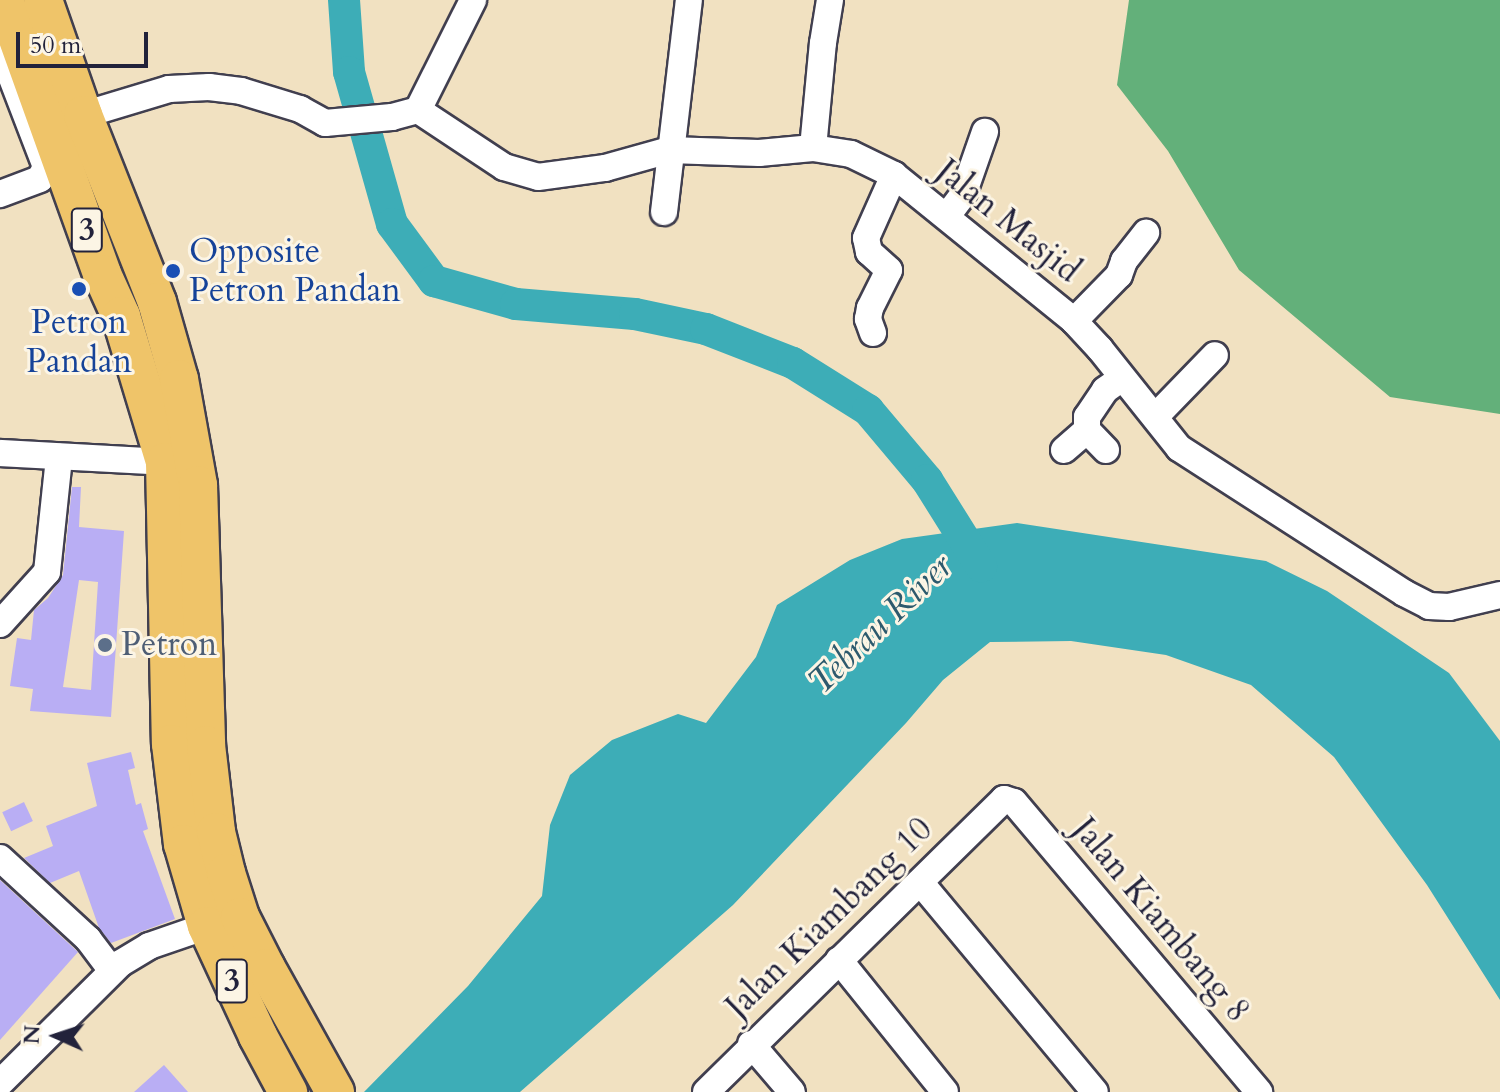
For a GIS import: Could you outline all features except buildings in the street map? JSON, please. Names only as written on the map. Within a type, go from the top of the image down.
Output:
[{"type":"highway","name":"3","points":[[4,0],[125,328],[165,462],[174,794],[183,844],[207,926],[258,1036],[288,1092]]},
{"type":"highway","name":"3","points":[[43,0],[83,115],[157,302],[185,411],[202,526],[206,745],[216,832],[240,917],[333,1088]]},
{"type":"street","points":[[83,115],[169,89],[209,87],[253,94],[300,109],[325,123],[392,117],[418,110],[473,0]]},
{"type":"street","points":[[664,212],[689,0]]},
{"type":"street","points":[[813,148],[830,0]]},
{"type":"street","points":[[0,47],[46,167],[40,179],[0,194]]},
{"type":"street","name":"Jalan Masjid","points":[[418,110],[504,167],[524,175],[552,177],[669,150],[759,153],[813,148],[851,154],[894,175],[1074,321],[1179,448],[1429,606],[1449,607],[1500,595]]},
{"type":"street","points":[[947,216],[963,195],[985,132]]},
{"type":"street","points":[[873,333],[868,319],[870,308],[889,270],[869,252],[866,238],[894,175]]},
{"type":"street","points":[[1074,321],[1119,275],[1124,261],[1146,233]]},
{"type":"street","points":[[1155,417],[1215,355]]},
{"type":"street","points":[[1106,450],[1087,430],[1087,417],[1105,390],[1121,379]]},
{"type":"street","points":[[1064,450],[1087,430]]},
{"type":"street","points":[[2,448],[59,457],[165,462]]},
{"type":"street","points":[[0,624],[47,572],[59,457]]},
{"type":"street","name":"Jalan Kiambang 10","points":[[706,1092],[751,1044],[1004,799]]},
{"type":"street","name":"Jalan Kiambang 8","points":[[1004,799],[1014,802],[1259,1092]]},
{"type":"street","points":[[0,858],[88,939],[112,971]]},
{"type":"street","points":[[920,882],[1095,1092]]},
{"type":"street","points":[[0,1083],[112,971],[149,946],[207,926]]},
{"type":"street","points":[[839,960],[945,1092]]},
{"type":"street","points":[[751,1044],[792,1092]]},
{"type":"green space","points":[[1129,0],[1500,0],[1500,414],[1390,397],[1239,270],[1168,151],[1117,85]]},
{"type":"water","name":"Tebrau River","points":[[1017,523],[1266,561],[1327,591],[1449,673],[1500,741],[1500,1000],[1427,885],[1334,757],[1251,685],[1166,655],[1071,641],[990,642],[943,680],[733,905],[520,1092],[364,1092],[468,986],[542,896],[550,825],[570,775],[612,740],[678,714],[706,723],[756,657],[777,605],[850,560],[902,539]]},
{"type":"waterway","points":[[344,0],[349,72],[392,224],[434,281],[516,304],[635,314],[706,329],[793,363],[868,410],[927,480],[981,566]]},
{"type":"place","name":"Opposite Petron Pandan","points":[[173,271]]},
{"type":"place","name":"Petron Pandan","points":[[79,289]]},
{"type":"place","name":"Petron","points":[[105,645]]}]
